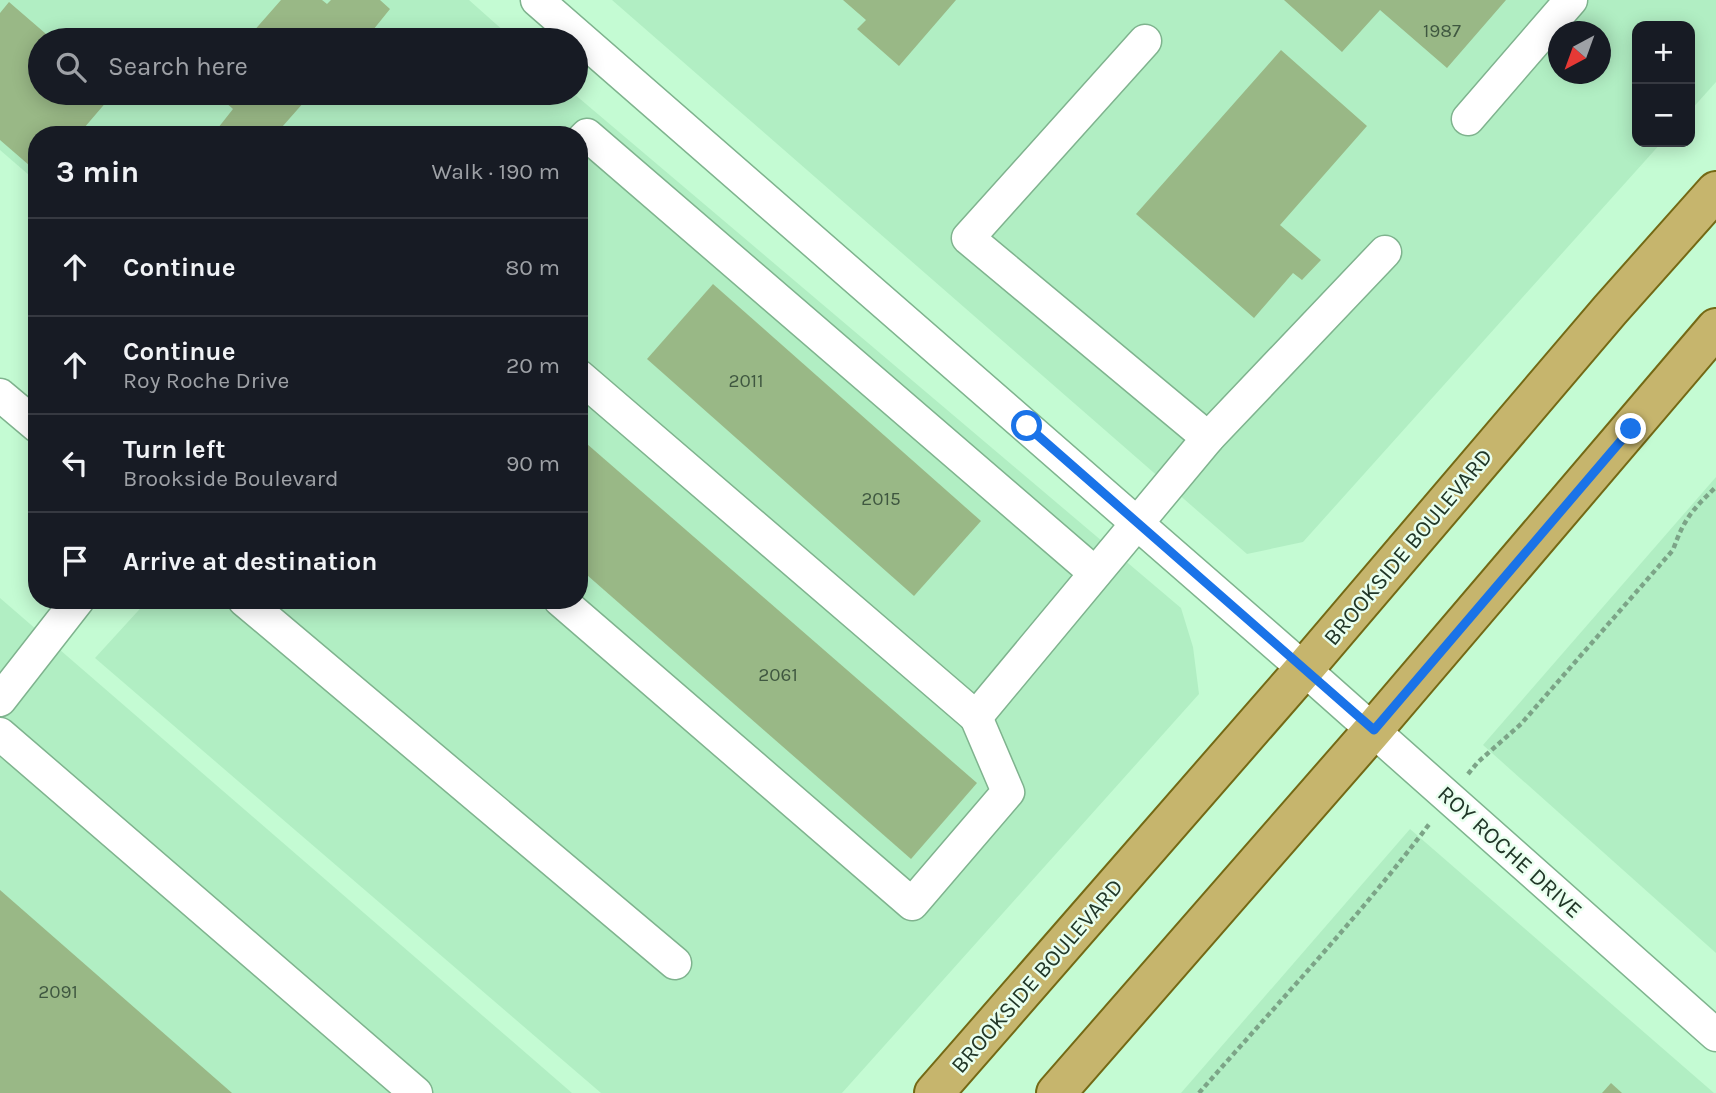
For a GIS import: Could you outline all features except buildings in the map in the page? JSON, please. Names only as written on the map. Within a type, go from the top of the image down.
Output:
[{"type":"main road","name":"BROOKSIDE BOULEVARD","points":[[934,1093],[1304,669],[1610,310],[1716,191]]},
{"type":"main road","points":[[1056,1093],[1374,730],[1716,328]]},
{"type":"street","name":"ROY ROCHE DRIVE","points":[[537,0],[569,28]]},
{"type":"street","points":[[1468,119],[1571,0]]},
{"type":"street","points":[[1145,41],[968,237],[1208,438]]},
{"type":"street","name":"ROY ROCHE DRIVE","points":[[588,44],[1374,730],[1716,1035]]},
{"type":"street","points":[[588,136],[1095,573]]},
{"type":"street","points":[[976,717],[1208,438],[1385,252]]},
{"type":"street","points":[[570,609],[912,904],[1008,792],[976,717],[588,384]]},
{"type":"street","points":[[0,395],[28,418]]},
{"type":"street","points":[[0,700],[71,609]]},
{"type":"street","points":[[255,609],[676,963]]},
{"type":"street","points":[[0,734],[415,1093]]},
{"type":"shaded area","points":[[0,0],[469,0],[500,28],[28,28],[28,105],[587,105],[1181,608],[1193,647],[1199,694],[842,1093],[601,1093],[95,658],[140,609],[588,609],[588,126],[28,126],[28,174],[0,150]]},
{"type":"shaded area","points":[[612,0],[1716,0],[1716,82],[1695,105],[1695,21],[1632,21],[1632,147],[1658,147],[1303,542],[1247,554]]},
{"type":"shaded area","points":[[1716,477],[1716,953],[1483,745]]},
{"type":"shaded area","points":[[0,598],[572,1093],[0,1093]]},
{"type":"shaded area","points":[[1410,829],[1714,1093],[1181,1093]]},
{"type":"route","points":[[1027,426],[1374,730],[1631,429]]}]
